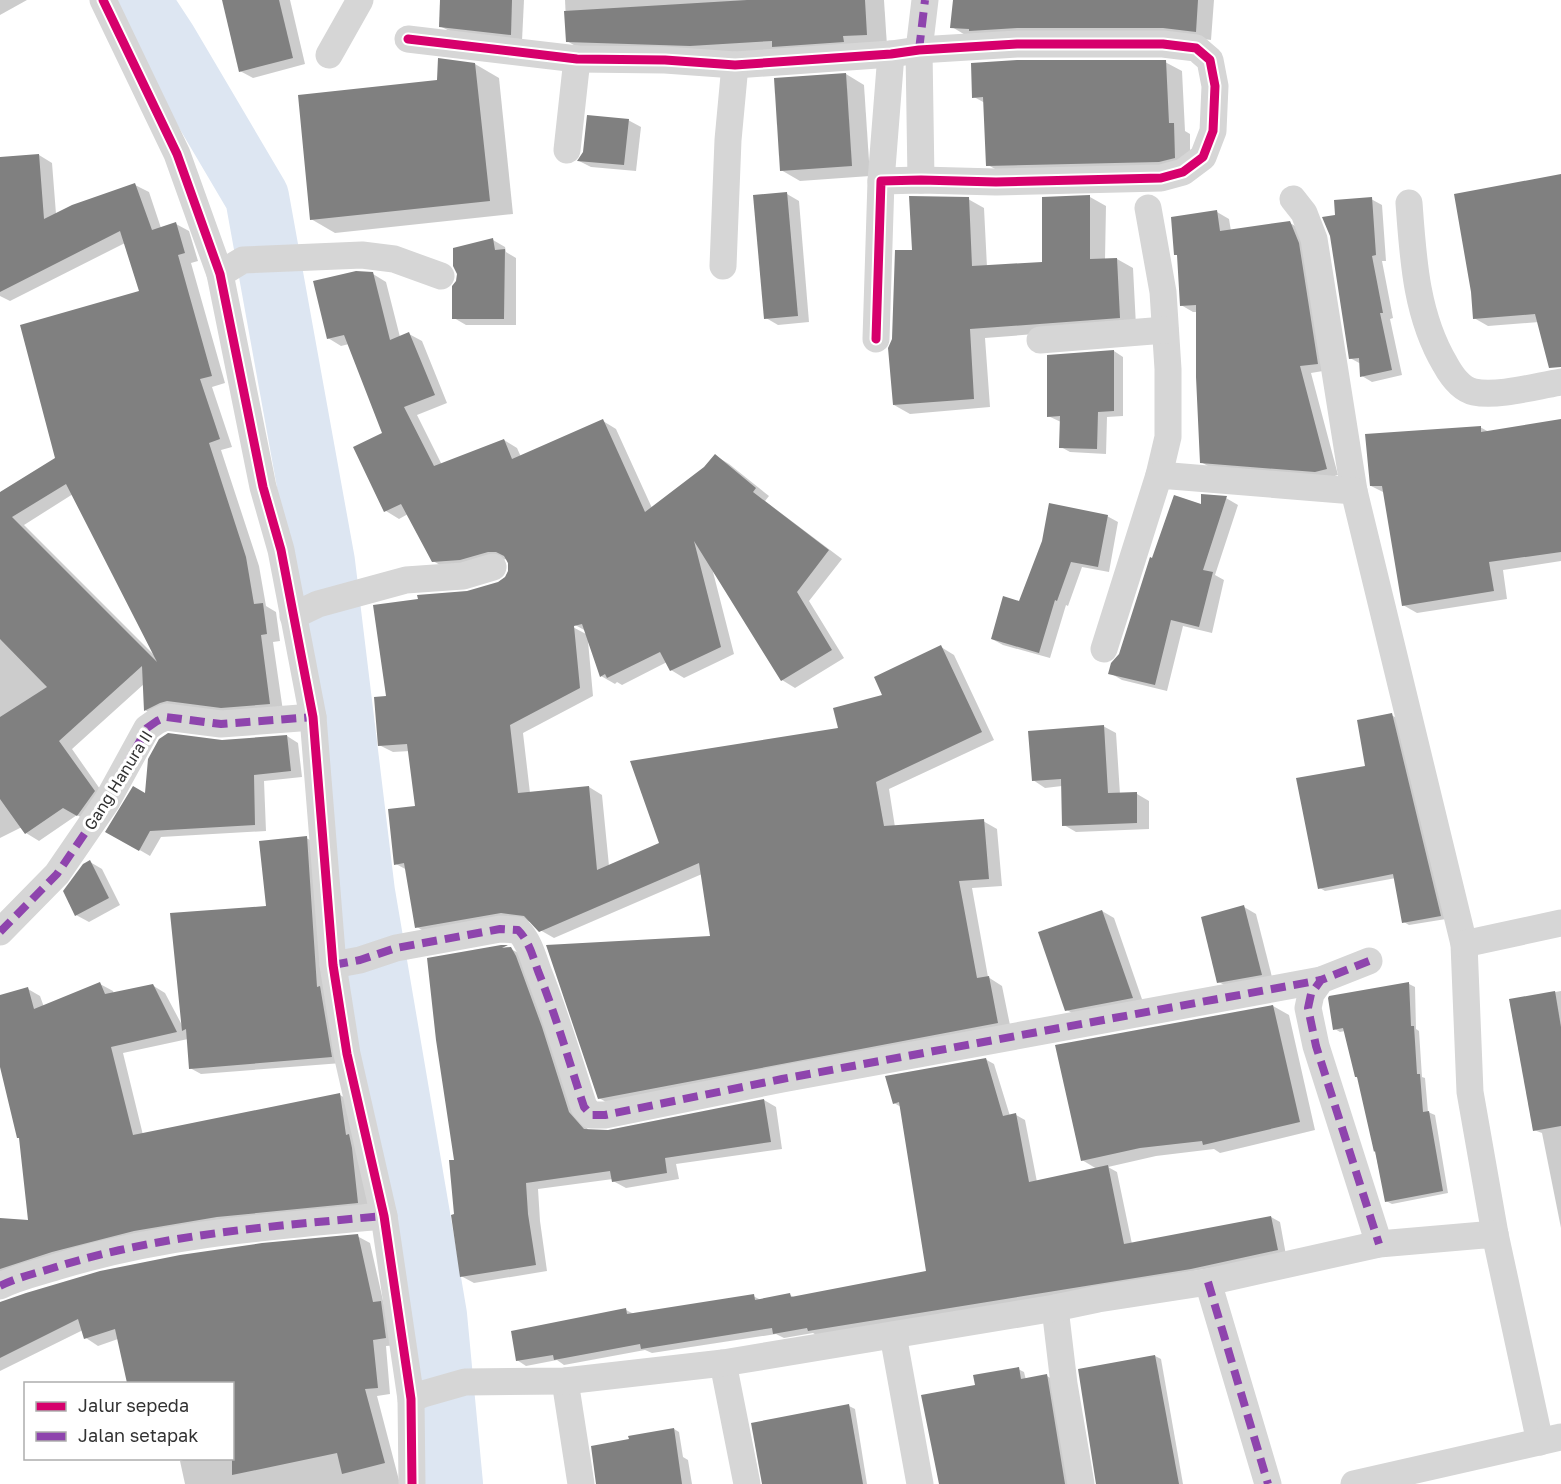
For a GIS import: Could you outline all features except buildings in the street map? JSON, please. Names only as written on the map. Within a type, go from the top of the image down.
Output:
[{"type":"street","points":[[103,0],[177,154],[220,274],[263,487],[280,550],[294,616],[313,717],[333,964],[347,1054],[384,1216],[417,1396],[412,1484]]},
{"type":"street","points":[[329,55],[360,0]]},
{"type":"street","points":[[921,180],[919,50],[925,0]]},
{"type":"street","points":[[408,39],[577,60],[665,60],[735,65],[1017,44],[1163,44],[1196,48],[1210,60],[1215,86],[1213,131],[1203,158],[1183,172],[1161,178],[996,182],[881,181]]},
{"type":"street","points":[[876,339],[881,181],[891,54]]},
{"type":"street","points":[[567,150],[577,60]]},
{"type":"street","points":[[723,266],[728,140],[735,65]]},
{"type":"street","points":[[1293,200],[1304,213],[1314,239],[1354,491],[1464,944],[1470,1092],[1495,1234],[1551,1440],[1354,1484]]},
{"type":"street","points":[[1409,203],[1422,312],[1436,349],[1450,373],[1462,387],[1473,392],[1495,393],[1561,382]]},
{"type":"street","points":[[1104,649],[1159,475],[1168,428],[1169,399],[1163,292],[1148,208]]},
{"type":"street","points":[[220,274],[243,260],[362,255],[394,258],[441,276]]},
{"type":"street","points":[[1040,340],[1165,330]]},
{"type":"street","points":[[1159,475],[1354,491]]},
{"type":"street","points":[[294,616],[318,604],[406,580],[463,576],[493,567]]},
{"type":"street","name":"Gang Hanura II","points":[[0,932],[57,874],[107,801],[147,728],[157,721],[166,717],[221,724],[313,717]]},
{"type":"street","points":[[1464,944],[1561,924]]},
{"type":"street","points":[[333,964],[360,960],[396,948],[500,929],[518,930],[525,937],[555,1015],[584,1107],[591,1115],[605,1115],[782,1079],[1321,980],[1369,961]]},
{"type":"street","points":[[1321,980],[1311,994],[1308,1008],[1316,1046],[1379,1244]]},
{"type":"street","points":[[0,1286],[70,1262],[146,1244],[279,1226],[384,1216]]},
{"type":"street","points":[[417,1396],[465,1382],[565,1381],[723,1363],[1208,1282],[1379,1244],[1495,1234]]},
{"type":"street","points":[[1208,1282],[1268,1484]]},
{"type":"street","points":[[1055,1308],[1064,1384],[1081,1484]]},
{"type":"street","points":[[894,1335],[920,1484]]},
{"type":"street","points":[[723,1363],[747,1484]]},
{"type":"street","points":[[565,1381],[581,1484]]},
{"type":"waterway","points":[[138,0],[165,41],[257,197],[323,562],[363,892],[435,1315],[451,1484]]},
{"type":"marked path","points":[[919,50],[925,0]]},
{"type":"marked path","points":[[0,932],[57,874],[107,801],[147,728],[157,721],[166,717],[221,724],[313,717]]},
{"type":"marked path","points":[[333,965],[360,960],[396,948],[500,929],[518,930],[530,949],[557,1022],[584,1107],[591,1115],[605,1115],[782,1079],[1321,980]]},
{"type":"marked path","points":[[1369,961],[1321,980],[1311,994],[1308,1008],[1316,1046],[1379,1244]]},
{"type":"marked path","points":[[0,1286],[28,1275],[96,1256],[177,1239],[384,1216]]},
{"type":"marked path","points":[[1208,1282],[1268,1484]]},
{"type":"cycle path","points":[[103,0],[177,154],[220,274],[263,487],[281,550],[313,717],[333,965],[347,1054],[384,1216],[411,1399],[412,1484]]},
{"type":"cycle path","points":[[408,39],[577,59],[665,60],[735,65],[1017,44],[1163,44],[1196,48],[1210,60],[1215,86],[1213,131],[1203,157],[1183,172],[1161,178],[996,182],[881,181],[876,339]]}]
